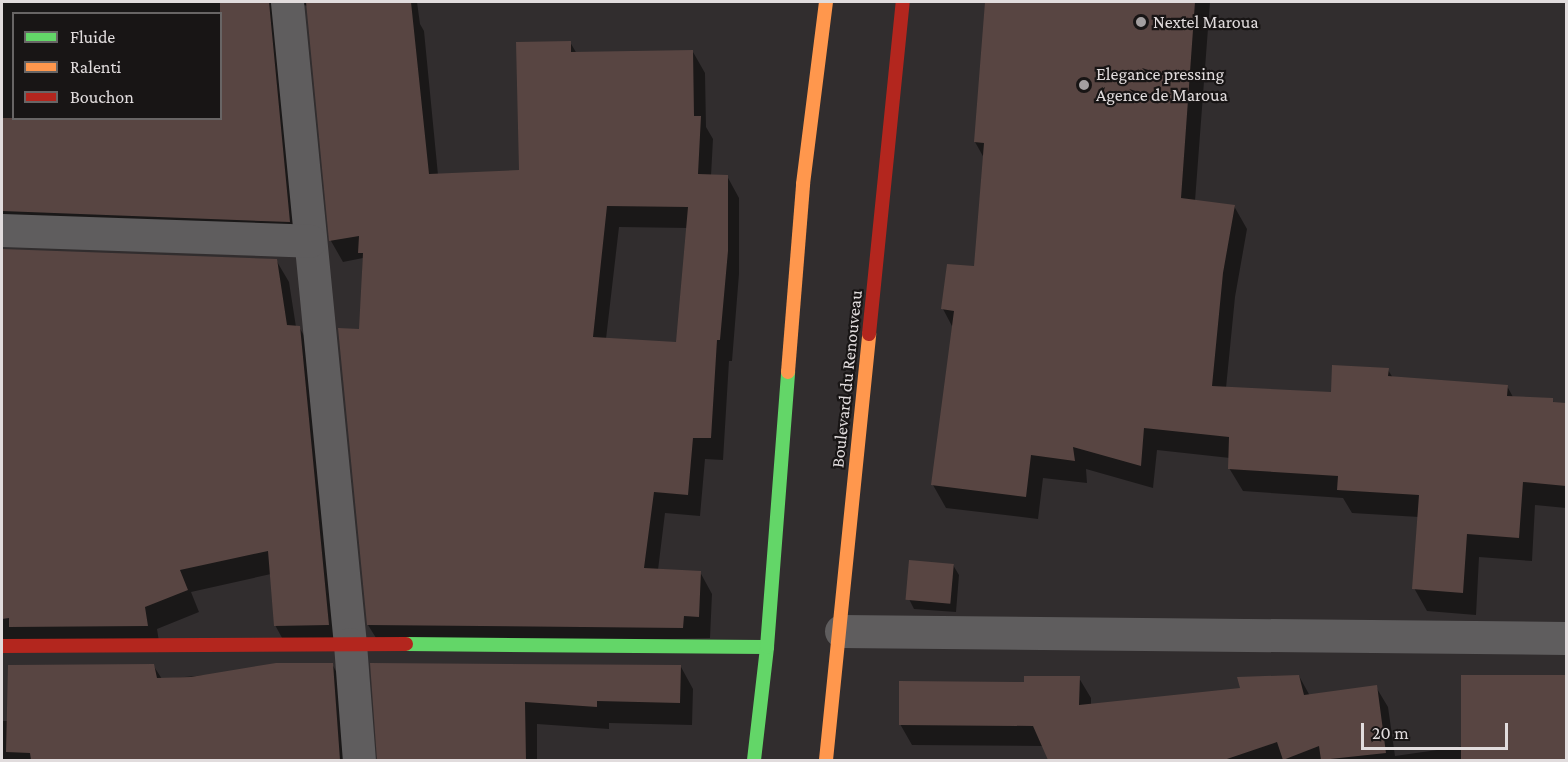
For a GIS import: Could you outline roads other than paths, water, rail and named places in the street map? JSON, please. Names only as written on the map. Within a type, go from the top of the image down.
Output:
[{"type":"main road","points":[[754,760],[766,647],[803,184],[826,2]]},
{"type":"main road","name":"Boulevard du Renouveau","points":[[826,760],[841,631],[903,2]]},
{"type":"main road","points":[[2,646],[350,644],[766,647]]},
{"type":"street","points":[[287,2],[350,644],[359,760]]},
{"type":"street","points":[[2,230],[310,241]]},
{"type":"street","points":[[841,631],[1566,638]]},
{"type":"place","name":"Nextel Maroua","points":[[1141,22]]},
{"type":"place","name":"Elegance pressing Agence de Maroua","points":[[1084,85]]}]
